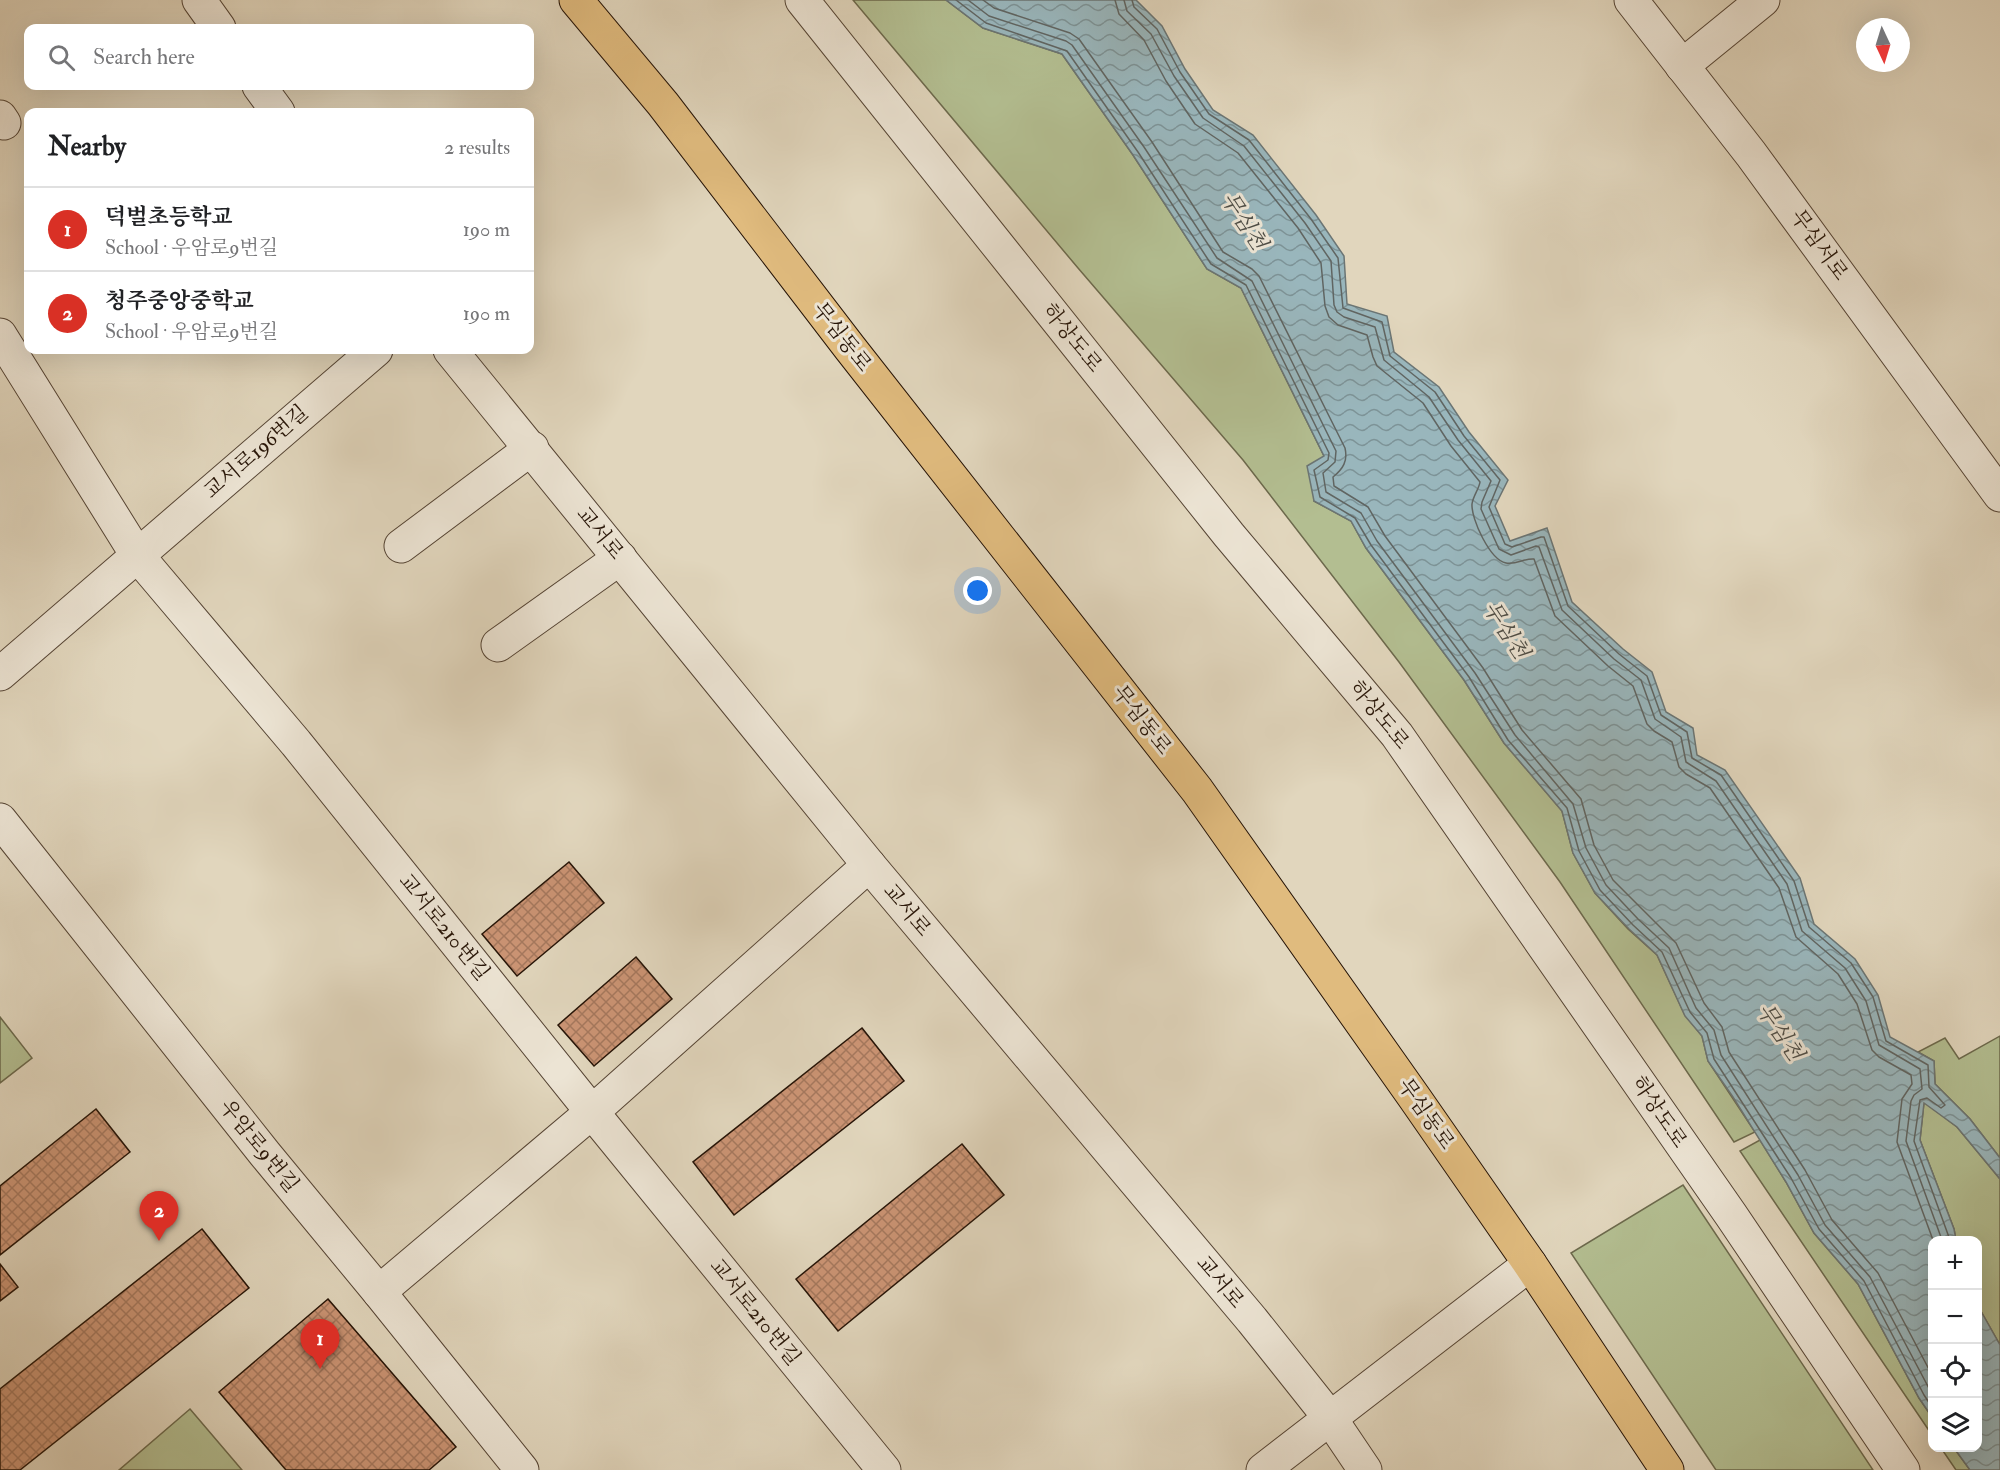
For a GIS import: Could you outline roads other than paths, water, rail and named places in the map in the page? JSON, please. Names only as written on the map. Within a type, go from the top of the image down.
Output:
[{"type":"main road","name":"무심동로","points":[[576,0],[663,104],[850,348],[1197,790],[1530,1264],[1667,1470]]},
{"type":"street","points":[[199,0],[216,24]]},
{"type":"street","name":"하상도로","points":[[802,0],[1229,535],[1397,735],[1731,1215],[1903,1470]]},
{"type":"street","name":"무심서로","points":[[1631,0],[1758,163],[2000,495]]},
{"type":"street","points":[[1682,66],[1763,0]]},
{"type":"street","points":[[262,90],[275,108]]},
{"type":"street","points":[[0,335],[137,555]]},
{"type":"street","name":"교서로196번길","points":[[0,674],[371,354]]},
{"type":"street","name":"교서로","points":[[453,354],[869,865],[1252,1320],[1330,1418],[1365,1470]]},
{"type":"street","points":[[401,546],[532,448]]},
{"type":"street","name":"교서로210번길","points":[[137,555],[296,743],[592,1112],[884,1470]]},
{"type":"street","points":[[498,645],[620,558]]},
{"type":"street","name":"우암로9번길","points":[[0,820],[265,1154],[522,1470]]},
{"type":"street","points":[[379,1292],[592,1112],[869,865]]},
{"type":"street","points":[[1263,1470],[1530,1264]]},
{"type":"water","name":"무심천","points":[[946,0],[1136,0],[1162,26],[1185,69],[1213,110],[1253,135],[1316,215],[1344,256],[1347,304],[1387,316],[1394,352],[1439,387],[1469,432],[1508,480],[1495,506],[1510,541],[1547,528],[1572,602],[1652,672],[1666,712],[1693,728],[1697,755],[1725,770],[1800,878],[1814,924],[1855,959],[1878,995],[1890,1037],[1934,1061],[1935,1084],[1970,1119],[2000,1158],[2000,1179],[1957,1127],[1924,1103],[1920,1140],[1955,1236],[1928,1236],[1928,1411],[1858,1284],[1814,1233],[1786,1182],[1708,1061],[1702,1036],[1685,1016],[1657,955],[1595,893],[1573,853],[1562,811],[1504,743],[1464,680],[1366,548],[1351,521],[1314,501],[1307,466],[1324,456],[1241,288],[1207,269],[1133,155],[1062,54],[983,28]]},
{"type":"water","points":[[1982,1313],[2000,1345],[2000,1470],[1970,1470],[1957,1452],[1982,1452]]},
{"type":"place","name":"청주중앙중학교","points":[[159,1241]]},
{"type":"place","name":"덕벌초등학교","points":[[320,1369]]}]
